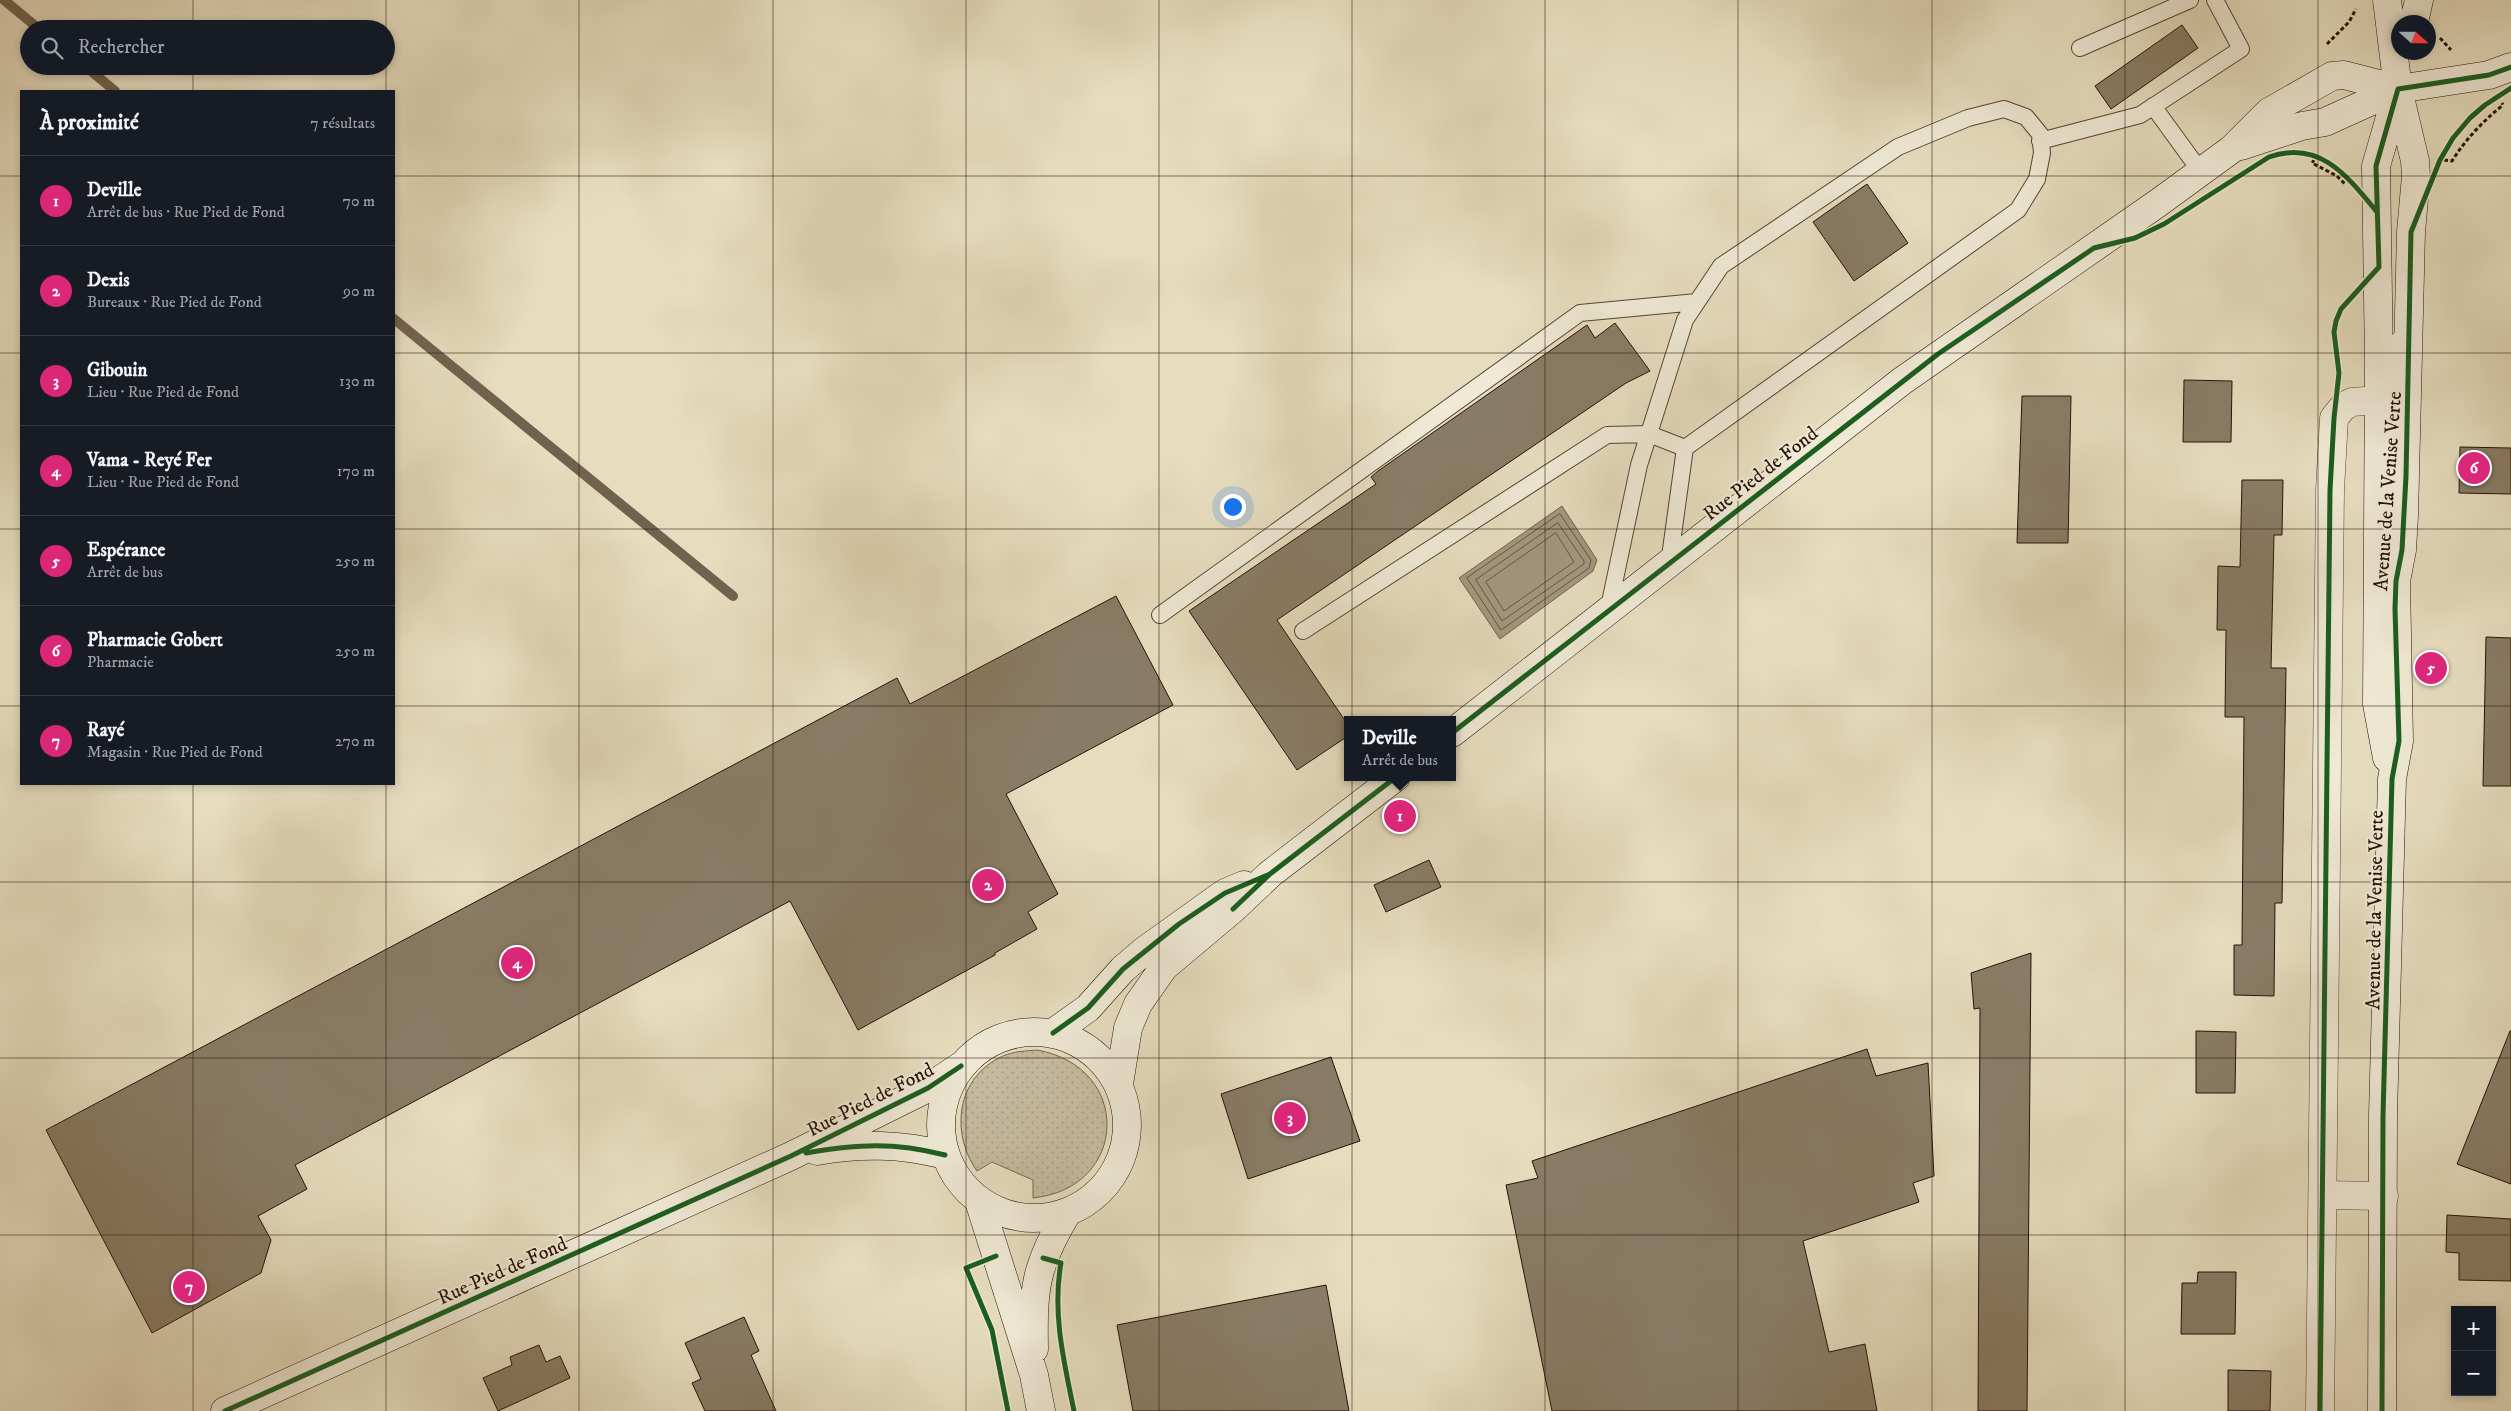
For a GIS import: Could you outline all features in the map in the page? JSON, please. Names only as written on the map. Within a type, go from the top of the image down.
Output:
[{"type":"main road","points":[[2387,0],[2398,89]]},
{"type":"main road","points":[[2416,15],[2419,0]]},
{"type":"main road","points":[[2398,89],[2405,60]]},
{"type":"main road","points":[[2398,89],[2489,75],[2511,67]]},
{"type":"main road","name":"Rue Pied de Fond","points":[[1456,730],[1938,354],[2094,248],[2201,172],[2232,149],[2270,112],[2332,76],[2344,75],[2398,89]]},
{"type":"main road","name":"Rue Pied de Fond","points":[[2232,149],[2302,126],[2325,122],[2398,89]]},
{"type":"main road","name":"Avenue de la Venise Verte","points":[[2392,779],[2383,743],[2377,704],[2379,400],[2376,166],[2398,89]]},
{"type":"main road","name":"Avenue de la Venise Verte","points":[[2382,1411],[2384,1116],[2392,779],[2399,741],[2396,581],[2402,550],[2407,462],[2411,232],[2415,161],[2398,89]]},
{"type":"main road","points":[[2379,400],[2388,394],[2391,388],[2396,365],[2410,326]]},
{"type":"main road","points":[[2320,1411],[2330,490],[2334,418],[2343,407],[2352,402],[2379,400],[2391,404],[2396,409],[2396,435],[2407,462]]},
{"type":"main road","points":[[1118,1084],[1128,1028],[1138,1004],[1164,967],[1233,909],[1270,874],[1391,781]]},
{"type":"main road","points":[[1053,1033],[1088,1008],[1123,970],[1179,924],[1225,893],[1270,874]]},
{"type":"main road","points":[[1033,1032],[1053,1033],[1074,1040],[1092,1051],[1107,1066],[1118,1084],[1127,1113],[1128,1135],[1121,1160],[1111,1179],[1099,1193],[1090,1201],[1067,1213],[1045,1219],[1017,1217],[999,1213],[979,1201],[959,1181],[945,1155],[941,1136],[943,1105],[949,1086],[961,1066],[984,1046],[1006,1036],[1033,1032]]},
{"type":"main road","name":"Rue Pied de Fond","points":[[225,1411],[791,1156],[928,1088],[961,1066]]},
{"type":"main road","name":"Rue Pied de Fond","points":[[791,1156],[858,1146],[901,1146],[945,1155]]},
{"type":"main road","points":[[2323,1195],[2384,1196]]},
{"type":"main road","points":[[979,1201],[1034,1375],[1041,1411]]},
{"type":"main road","points":[[1034,1375],[1033,1301],[1037,1279],[1042,1258],[1067,1213]]},
{"type":"lane","points":[[2080,48],[2190,0]]},
{"type":"lane","points":[[2040,141],[2140,115],[2242,49],[2215,0]]},
{"type":"lane","points":[[2154,106],[2201,172]]},
{"type":"lane","points":[[1608,612],[1639,465],[1685,320],[1721,266],[1898,147],[1968,118],[2004,110],[2026,117],[2040,134],[2042,153],[2037,179],[2018,210],[1685,448],[1669,564]]},
{"type":"lane","points":[[1160,615],[1580,313],[1697,302]]},
{"type":"lane","points":[[1303,631],[1607,435],[1649,434],[1685,448]]},
{"type":"path","points":[[2437,167],[2444,153]]},
{"type":"path","points":[[2311,155],[2323,159]]},
{"type":"path","points":[[2340,169],[2377,212]]},
{"type":"shaded area","points":[[1037,1050],[1068,1061],[1090,1079],[1103,1102],[1107,1127],[1102,1151],[1088,1173],[1065,1189],[1033,1198],[1033,1180],[992,1162],[977,1171],[968,1156],[963,1140],[961,1123],[962,1107],[967,1092],[975,1077],[987,1065],[1007,1054]]},
{"type":"water","points":[[1562,506],[1597,560],[1593,571],[1500,639],[1459,578]]},
{"type":"building","points":[[2182,25],[2198,48],[2111,109],[2095,86]]},
{"type":"building","points":[[1867,184],[1908,243],[1854,281],[1813,222]]},
{"type":"building","points":[[1615,323],[1650,371],[1626,383],[1277,620],[1344,719],[1344,739],[1297,770],[1189,611],[1376,484],[1371,477],[1378,471],[1587,325],[1595,338]]},
{"type":"building","points":[[2184,380],[2232,381],[2231,442],[2183,442]]},
{"type":"building","points":[[2022,396],[2071,396],[2068,543],[2017,543]]},
{"type":"building","points":[[2460,447],[2511,448],[2511,494],[2459,493]]},
{"type":"building","points":[[2242,480],[2283,480],[2282,535],[2274,535],[2271,668],[2286,668],[2282,903],[2275,903],[2274,996],[2234,995],[2234,945],[2242,945],[2244,717],[2225,717],[2226,630],[2217,630],[2218,566],[2240,567]]},
{"type":"building","points":[[1116,596],[1173,705],[1006,794],[1058,894],[1028,912],[1037,929],[995,953],[995,955],[858,1030],[790,901],[295,1165],[307,1189],[258,1216],[271,1240],[261,1273],[152,1333],[46,1130],[897,678],[910,704]]},
{"type":"building","points":[[2486,637],[2511,638],[2511,786],[2483,786]]},
{"type":"building","points":[[1429,860],[1441,887],[1386,912],[1374,885]]},
{"type":"building","points":[[2031,953],[2027,1411],[1978,1411],[1980,1008],[1974,1009],[1971,973]]},
{"type":"building","points":[[2196,1031],[2236,1032],[2235,1093],[2196,1093]]},
{"type":"building","points":[[2511,1031],[2511,1184],[2457,1164]]},
{"type":"building","points":[[1867,1049],[1876,1076],[1928,1063],[1934,1176],[1913,1183],[1919,1202],[1803,1241],[1829,1352],[1865,1344],[1877,1411],[1552,1411],[1506,1185],[1538,1178],[1532,1161]]},
{"type":"building","points":[[1331,1057],[1360,1141],[1248,1179],[1221,1094]]},
{"type":"building","points":[[2447,1215],[2511,1219],[2511,1281],[2459,1280],[2459,1253],[2446,1252]]},
{"type":"building","points":[[2198,1272],[2236,1272],[2235,1334],[2181,1334],[2182,1283],[2197,1283]]},
{"type":"building","points":[[1326,1285],[1349,1411],[1133,1411],[1117,1325]]},
{"type":"building","points":[[744,1317],[759,1351],[751,1355],[776,1411],[705,1411],[692,1383],[701,1379],[685,1343]]},
{"type":"building","points":[[539,1345],[546,1362],[560,1356],[570,1378],[498,1411],[483,1378],[512,1365],[510,1357]]},
{"type":"building","points":[[2228,1370],[2271,1371],[2270,1411],[2228,1411]]},
{"type":"waterway","points":[[4,0],[28,20]]},
{"type":"waterway","points":[[96,75],[114,90]]},
{"type":"waterway","points":[[395,320],[733,596]]},
{"type":"cycle path","points":[[2320,1411],[2330,490],[2334,418],[2339,373],[2334,332],[2341,309],[2379,267],[2376,166],[2398,89],[2489,75],[2511,67]]},
{"type":"cycle path","points":[[2382,1411],[2383,1116],[2392,779],[2399,741],[2395,609],[2396,581],[2402,550],[2406,476],[2411,232],[2440,160],[2453,138],[2470,118],[2485,105],[2511,88]]},
{"type":"cycle path","points":[[1456,730],[1938,354],[2094,248],[2135,238],[2164,224],[2269,157],[2287,153],[2303,153],[2318,157],[2331,165],[2344,174],[2377,212]]},
{"type":"cycle path","points":[[1233,909],[1270,874],[1391,781]]},
{"type":"cycle path","points":[[1053,1033],[1088,1008],[1123,969],[1179,924],[1225,893],[1270,874]]},
{"type":"cycle path","points":[[225,1411],[791,1156],[928,1088],[961,1066]]},
{"type":"cycle path","points":[[806,1153],[859,1146],[892,1146],[945,1155]]},
{"type":"cycle path","points":[[996,1256],[966,1268],[992,1330],[1008,1411]]},
{"type":"cycle path","points":[[1043,1258],[1061,1263],[1058,1300],[1060,1337],[1074,1411]]},
{"type":"place","name":"Pharmacie Gobert","points":[[2474,468]]},
{"type":"place","name":"Espérance","points":[[2431,668]]},
{"type":"place","name":"Deville","points":[[1400,816]]},
{"type":"place","name":"Dexis","points":[[988,885]]},
{"type":"place","name":"Vama - Reyé Fer","points":[[517,963]]},
{"type":"place","name":"Gibouin","points":[[1290,1118]]},
{"type":"place","name":"Rayé","points":[[189,1287]]}]
